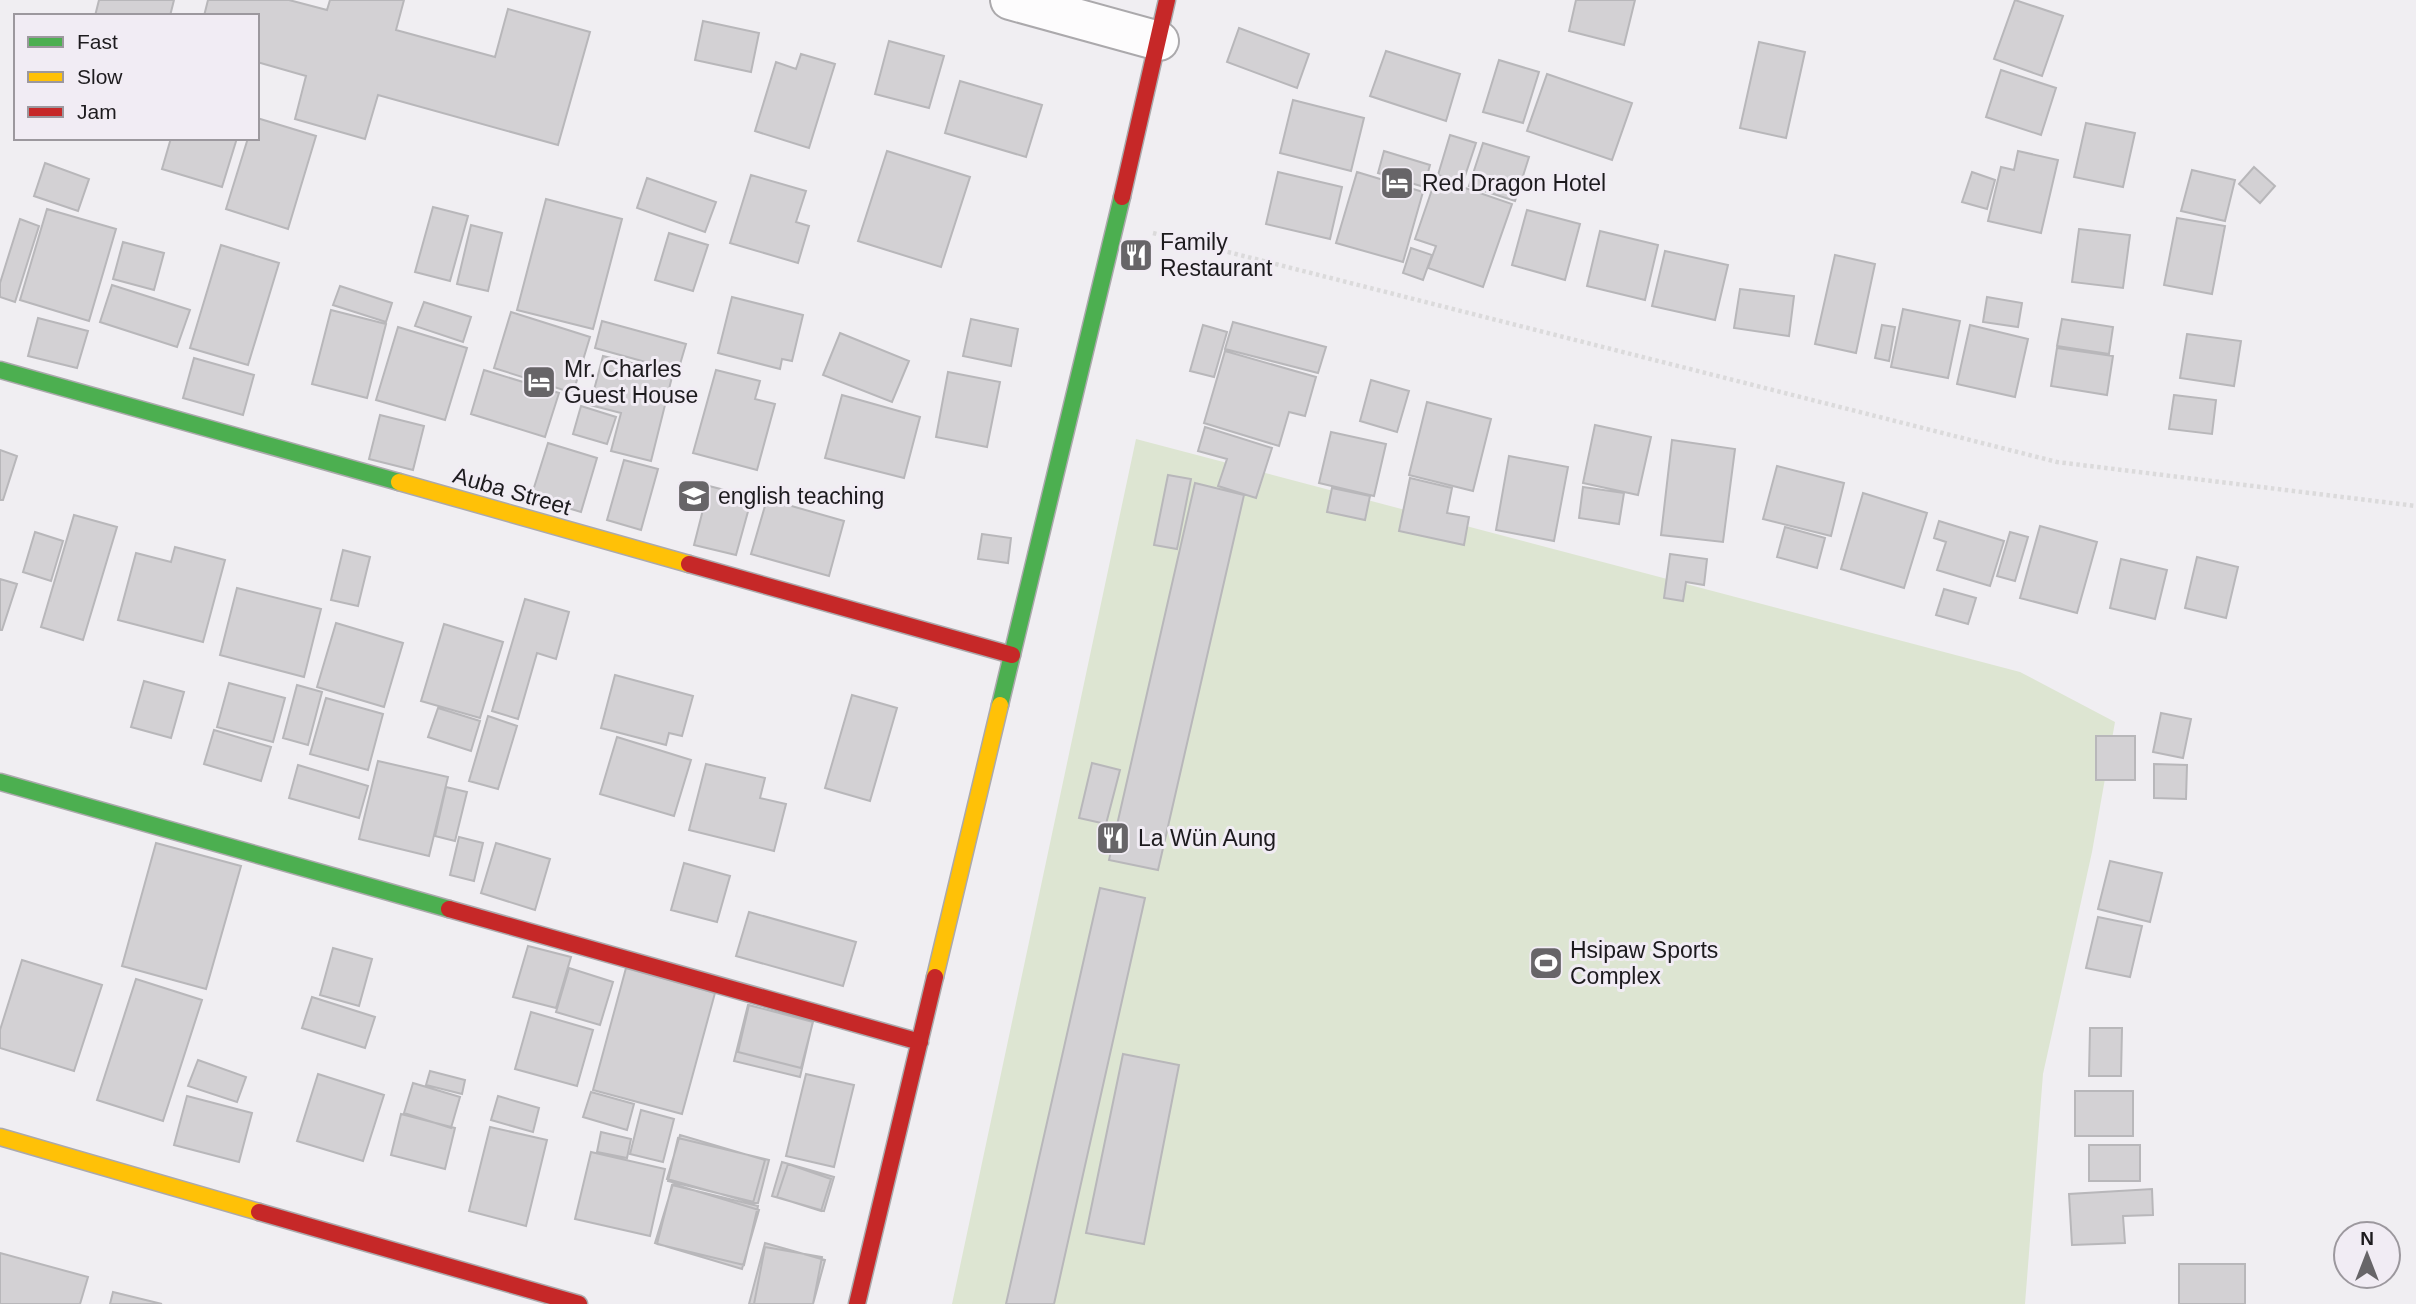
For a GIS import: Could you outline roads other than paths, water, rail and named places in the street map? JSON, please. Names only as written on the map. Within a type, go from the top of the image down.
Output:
[{"type":"street","points":[[1010,0],[1159,41]]},
{"type":"street","points":[[857,1304],[1167,0]]},
{"type":"street","name":"Auba Street","points":[[0,370],[1012,655]]},
{"type":"street","points":[[0,782],[920,1042]]},
{"type":"street","points":[[0,1137],[579,1304]]},
{"type":"place","name":"Red Dragon Hotel","points":[[1397,183]]},
{"type":"place","name":"Family Restaurant","points":[[1136,255]]},
{"type":"place","name":"Mr. Charles Guest House","points":[[539,382]]},
{"type":"place","name":"english teaching","points":[[694,496]]},
{"type":"place","name":"La Wün Aung","points":[[1113,838]]},
{"type":"place","name":"Hsipaw Sports Complex","points":[[1546,963]]}]
